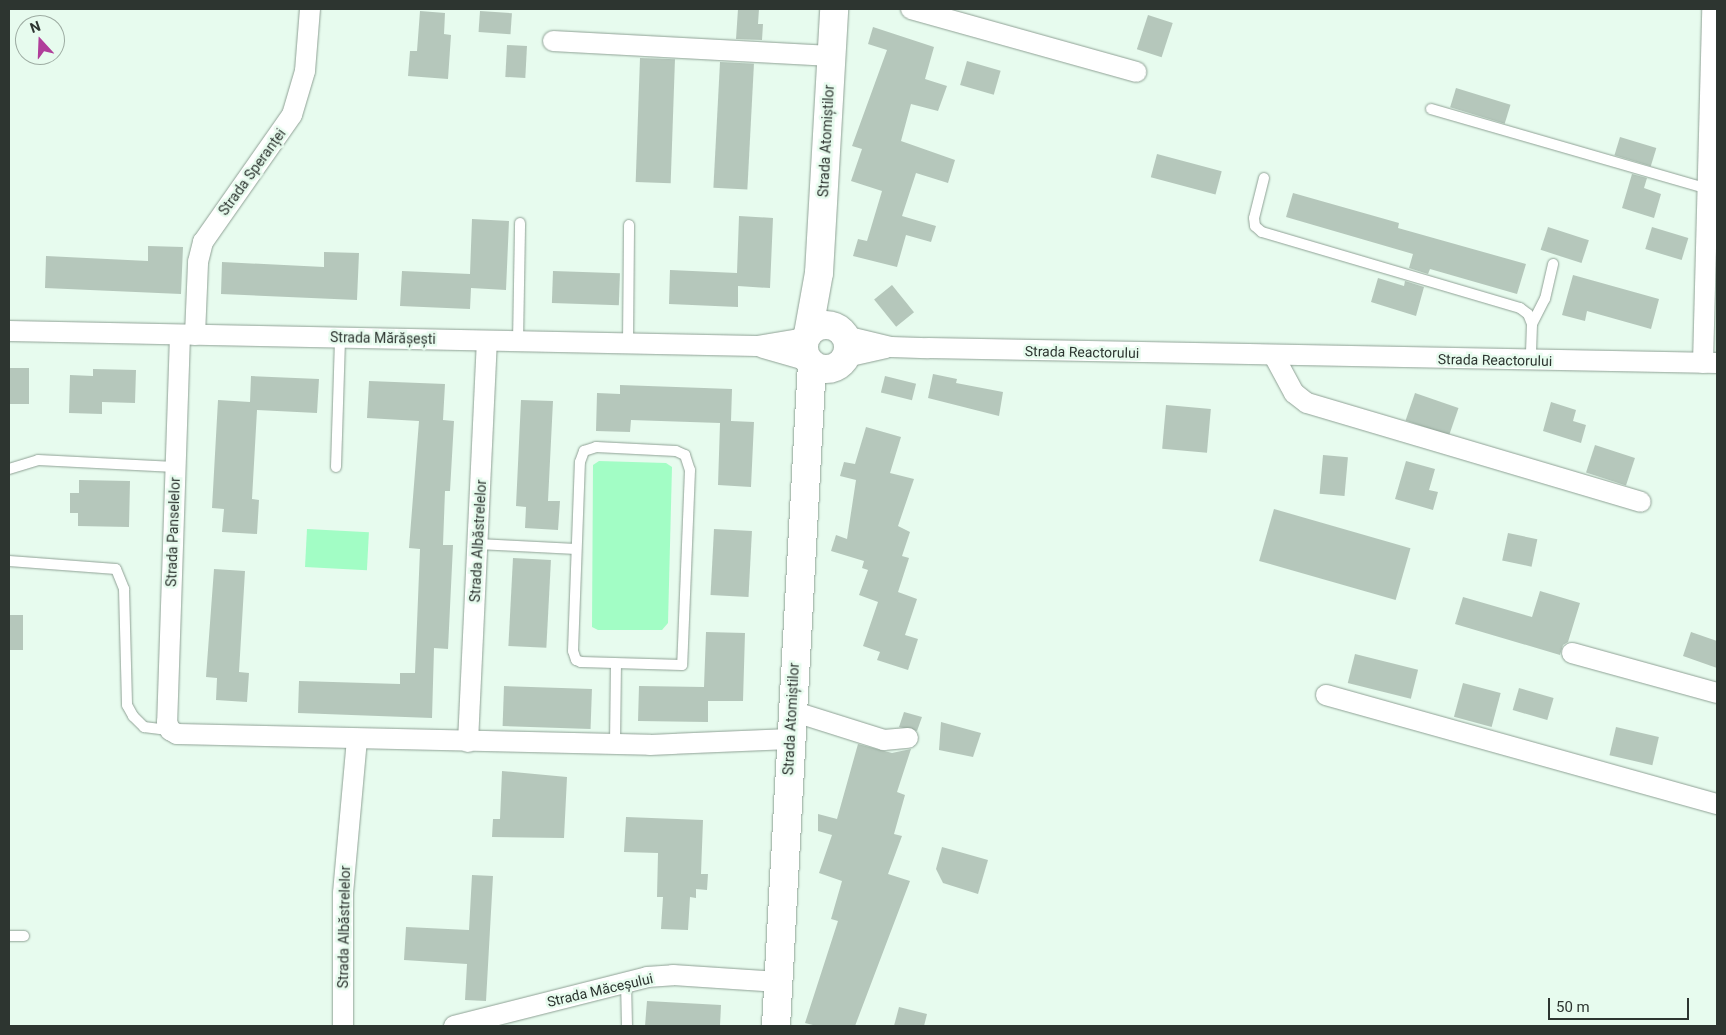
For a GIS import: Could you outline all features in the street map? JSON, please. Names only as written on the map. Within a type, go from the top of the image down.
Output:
[{"type":"main road","name":"Strada Atomiștilor","points":[[776,1026],[790,738],[810,412],[825,349],[819,273],[834,9]]},
{"type":"street","name":"Strada Speranței","points":[[187,335],[198,262],[203,242],[292,115],[305,71],[310,9]]},
{"type":"street","points":[[911,9],[1136,72]]},
{"type":"street","points":[[1710,363],[1711,9]]},
{"type":"street","points":[[553,41],[831,56]]},
{"type":"street","name":"Strada Mărășești","points":[[9,331],[825,349]]},
{"type":"street","name":"Strada Panselelor","points":[[170,730],[168,722],[175,467],[187,335]]},
{"type":"street","name":"Strada Albăstrelelor","points":[[468,742],[487,341]]},
{"type":"street","name":"Strada Reactorului","points":[[825,349],[891,347],[1274,356],[1710,363]]},
{"type":"street","points":[[1274,356],[1294,393],[1307,403],[1642,502]]},
{"type":"street","points":[[1572,653],[1717,693]]},
{"type":"street","points":[[1326,695],[1717,804]]},
{"type":"street","points":[[792,711],[884,740],[908,738]]},
{"type":"street","points":[[170,730],[177,734],[615,744],[790,738]]},
{"type":"street","name":"Strada Albăstrelelor","points":[[343,1026],[343,893],[356,739]]},
{"type":"street","name":"Strada Măceșului","points":[[454,1026],[626,982],[673,975],[778,982]]},
{"type":"lane","points":[[1431,109],[1709,189]]},
{"type":"lane","points":[[1264,178],[1254,218],[1255,226],[1262,232],[1520,308],[1528,314],[1532,324],[1531,360]]},
{"type":"lane","points":[[518,342],[520,223]]},
{"type":"lane","points":[[628,344],[630,225]]},
{"type":"lane","points":[[1532,324],[1545,299],[1554,264]]},
{"type":"lane","points":[[336,467],[340,337]]},
{"type":"lane","points":[[596,447],[676,451],[685,455],[690,470],[682,665],[581,662],[573,651],[576,549],[580,462],[584,451],[596,447]]},
{"type":"lane","points":[[9,469],[38,460],[175,467]]},
{"type":"lane","points":[[478,544],[576,549]]},
{"type":"lane","points":[[9,562],[116,569],[124,589],[127,705],[133,716],[144,727],[170,730]]},
{"type":"lane","points":[[615,744],[616,664]]},
{"type":"lane","points":[[9,936],[24,936]]},
{"type":"lane","points":[[626,982],[628,1026]]},
{"type":"green space","points":[[599,461],[666,463],[672,467],[668,623],[662,630],[598,630],[592,627],[593,465]]},
{"type":"green space","points":[[307,529],[369,532],[367,570],[305,567]]},
{"type":"building","points":[[738,9],[759,9],[758,24],[763,24],[762,40],[736,39]]},
{"type":"building","points":[[420,11],[445,13],[444,34],[451,35],[448,79],[408,76],[410,51],[417,51]]},
{"type":"building","points":[[480,11],[512,13],[510,34],[479,32]]},
{"type":"building","points":[[1148,15],[1173,23],[1162,57],[1137,49]]},
{"type":"building","points":[[873,27],[934,47],[925,79],[947,86],[938,111],[911,104],[901,141],[955,160],[948,183],[916,173],[902,216],[936,226],[931,242],[906,235],[897,267],[853,256],[858,239],[867,241],[882,191],[851,181],[862,149],[852,146],[887,50],[868,44]]},
{"type":"building","points":[[507,45],[527,46],[525,78],[505,77]]},
{"type":"building","points":[[640,58],[675,59],[671,183],[636,182]]},
{"type":"building","points":[[967,61],[1001,71],[994,95],[960,85]]},
{"type":"building","points":[[720,62],[754,64],[747,190],[713,188]]},
{"type":"building","points":[[1456,88],[1511,105],[1505,124],[1450,107]]},
{"type":"building","points":[[1620,137],[1656,148],[1651,166],[1614,155]]},
{"type":"building","points":[[1157,154],[1222,171],[1216,195],[1151,177]]},
{"type":"building","points":[[1632,174],[1647,178],[1644,188],[1661,194],[1654,218],[1622,208]]},
{"type":"building","points":[[1293,193],[1399,223],[1398,228],[1526,264],[1517,294],[1430,269],[1428,274],[1409,268],[1413,254],[1286,217]]},
{"type":"building","points":[[739,216],[773,218],[770,288],[738,286],[738,307],[669,304],[670,270],[737,273]]},
{"type":"building","points":[[472,219],[509,221],[506,290],[471,288],[470,309],[400,306],[402,271],[470,274]]},
{"type":"building","points":[[1548,227],[1589,240],[1581,263],[1541,250]]},
{"type":"building","points":[[1652,227],[1688,238],[1682,260],[1645,249]]},
{"type":"building","points":[[148,246],[183,247],[181,294],[45,288],[46,256],[148,261]]},
{"type":"building","points":[[324,252],[359,253],[357,300],[221,294],[222,262],[324,267]]},
{"type":"building","points":[[553,271],[620,273],[619,305],[552,303]]},
{"type":"building","points":[[1573,275],[1659,299],[1651,329],[1587,311],[1585,321],[1562,315]]},
{"type":"building","points":[[1378,278],[1404,286],[1405,281],[1424,287],[1416,316],[1371,302]]},
{"type":"building","points":[[892,285],[914,312],[896,327],[874,299]]},
{"type":"building","points":[[9,368],[29,368],[29,404],[9,404]]},
{"type":"building","points":[[93,369],[136,370],[135,403],[102,402],[102,414],[69,413],[70,375],[93,376]]},
{"type":"building","points":[[933,374],[957,379],[956,383],[1003,392],[999,416],[928,398]]},
{"type":"building","points":[[251,376],[319,379],[317,413],[257,410],[252,499],[259,500],[257,534],[222,532],[224,509],[212,508],[218,400],[250,402]]},
{"type":"building","points":[[885,376],[916,384],[912,400],[881,392]]},
{"type":"building","points":[[369,381],[445,384],[443,420],[454,421],[450,491],[445,491],[443,545],[453,545],[448,649],[434,648],[432,718],[298,713],[299,681],[400,684],[400,673],[415,673],[420,549],[409,548],[419,421],[367,418]]},
{"type":"building","points":[[620,385],[732,389],[731,421],[754,422],[751,487],[718,485],[720,423],[631,420],[630,432],[596,431],[597,393],[620,394]]},
{"type":"building","points":[[1415,393],[1458,408],[1449,435],[1406,420]]},
{"type":"building","points":[[521,400],[553,401],[548,501],[560,501],[558,530],[525,528],[526,507],[516,506]]},
{"type":"building","points":[[1551,402],[1576,410],[1573,421],[1586,425],[1581,443],[1543,431]]},
{"type":"building","points":[[1166,405],[1211,409],[1207,453],[1162,449]]},
{"type":"building","points":[[866,427],[901,437],[890,473],[914,479],[898,526],[910,532],[902,556],[909,558],[898,592],[917,599],[905,635],[918,639],[908,670],[877,660],[880,652],[863,646],[878,602],[859,595],[868,570],[862,568],[864,561],[831,551],[836,535],[847,539],[856,480],[840,476],[844,462],[855,464]]},
{"type":"building","points":[[1595,445],[1635,458],[1626,486],[1586,473]]},
{"type":"building","points":[[1323,455],[1348,457],[1345,496],[1320,494]]},
{"type":"building","points":[[1406,461],[1435,469],[1429,490],[1438,492],[1433,510],[1395,499]]},
{"type":"building","points":[[79,480],[130,481],[129,527],[78,526],[78,513],[70,513],[70,493],[79,493]]},
{"type":"building","points":[[1274,509],[1410,548],[1396,600],[1259,561]]},
{"type":"building","points":[[714,529],[752,531],[748,597],[711,595]]},
{"type":"building","points":[[1508,533],[1537,539],[1532,567],[1502,560]]},
{"type":"building","points":[[513,558],[551,560],[546,648],[508,646]]},
{"type":"building","points":[[214,569],[245,571],[239,672],[249,673],[247,702],[216,700],[217,678],[206,677]]},
{"type":"building","points":[[1540,591],[1580,603],[1568,642],[1563,645],[1560,655],[1455,624],[1463,597],[1532,617]]},
{"type":"building","points":[[9,615],[23,615],[23,650],[9,650]]},
{"type":"building","points":[[706,632],[745,633],[743,701],[708,701],[708,722],[638,721],[639,686],[704,687]]},
{"type":"building","points":[[1691,632],[1717,641],[1717,668],[1683,656]]},
{"type":"building","points":[[1355,654],[1418,670],[1411,699],[1348,683]]},
{"type":"building","points":[[1463,683],[1501,693],[1492,727],[1454,717]]},
{"type":"building","points":[[504,686],[592,689],[591,729],[503,726]]},
{"type":"building","points":[[1519,688],[1554,698],[1547,720],[1513,710]]},
{"type":"building","points":[[904,712],[922,717],[917,731],[899,727]]},
{"type":"building","points":[[941,722],[981,733],[973,757],[939,750]]},
{"type":"building","points":[[1616,727],[1659,737],[1652,765],[1609,755]]},
{"type":"building","points":[[858,744],[892,753],[911,749],[897,792],[905,795],[894,834],[902,836],[888,874],[910,881],[855,1026],[817,1026],[805,1023],[838,921],[831,919],[842,881],[819,873],[832,835],[818,831],[818,814],[837,819]]},
{"type":"building","points":[[502,771],[567,777],[564,838],[492,837],[493,819],[500,819]]},
{"type":"building","points":[[626,817],[703,820],[701,874],[708,874],[707,890],[696,889],[696,898],[690,897],[688,930],[661,929],[663,897],[657,897],[658,853],[624,852]]},
{"type":"building","points":[[942,847],[988,860],[978,894],[943,883],[936,869]]},
{"type":"building","points":[[472,875],[493,876],[486,1001],[465,1000],[467,964],[404,960],[406,927],[469,930]]},
{"type":"building","points":[[647,1001],[721,1005],[720,1026],[645,1026]]},
{"type":"building","points":[[899,1007],[927,1014],[924,1026],[894,1026]]}]
